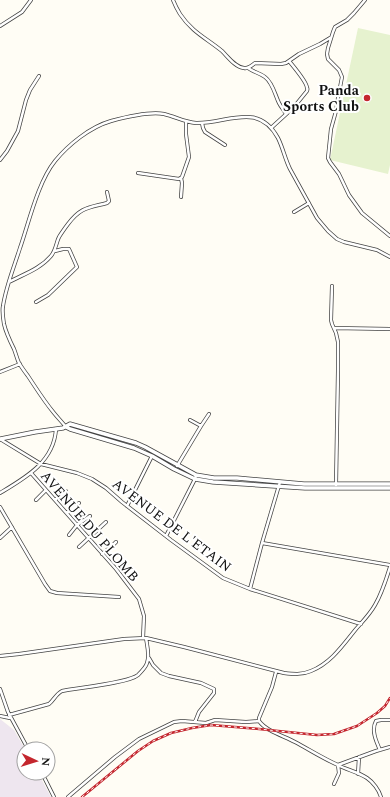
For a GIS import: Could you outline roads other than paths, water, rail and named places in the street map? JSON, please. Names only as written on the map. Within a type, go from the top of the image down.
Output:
[{"type":"street","points":[[0,26],[22,12],[31,0]]},
{"type":"street","points":[[174,0],[176,7],[193,30],[217,47],[241,68],[248,68],[255,63],[281,64],[331,38]]},
{"type":"street","points":[[365,0],[347,20],[335,27],[327,51],[328,59],[339,70],[342,77],[336,112],[331,129],[329,160],[339,174],[349,195],[362,213],[390,236]]},
{"type":"street","points":[[272,128],[305,94],[308,88],[289,61]]},
{"type":"street","points":[[248,68],[255,73],[265,76],[286,114]]},
{"type":"street","points":[[0,160],[18,131],[30,90],[39,76]]},
{"type":"street","points":[[390,257],[377,250],[344,242],[332,235],[322,225],[286,162],[279,139],[272,128],[262,120],[248,117],[202,123],[186,122],[172,116],[158,113],[134,116],[109,121],[96,127],[74,142],[49,170],[26,228],[3,306],[6,332],[20,364],[45,401],[66,427],[70,429],[134,448],[152,456],[174,470],[196,477],[237,478],[279,484],[390,488]]},
{"type":"street","points":[[181,197],[181,178],[189,157],[186,122]]},
{"type":"street","points":[[202,123],[205,132],[225,145]]},
{"type":"street","points":[[138,174],[181,178]]},
{"type":"street","points":[[55,251],[56,244],[61,233],[73,217],[77,213],[88,208],[108,204],[109,201],[107,192]]},
{"type":"street","points":[[294,212],[309,203]]},
{"type":"street","points":[[9,282],[36,269],[55,251],[63,249],[69,250],[77,267],[48,295],[36,302]]},
{"type":"street","points":[[332,286],[331,320],[338,342],[336,486]]},
{"type":"street","points":[[333,328],[390,329]]},
{"type":"street","points":[[0,372],[20,364]]},
{"type":"street","points":[[174,470],[209,414]]},
{"type":"street","points":[[190,420],[201,426]]},
{"type":"street","points":[[0,439],[66,427],[70,424],[136,443],[178,465],[196,477]]},
{"type":"street","points":[[0,494],[31,473],[41,464],[52,449],[56,429]]},
{"type":"street","points":[[87,434],[88,429]]},
{"type":"street","points":[[106,439],[108,434]]},
{"type":"street","name":"AVENUE DE L'ETAIN","points":[[0,439],[41,464],[77,473],[106,488],[127,506],[223,578],[250,589],[361,624]]},
{"type":"street","points":[[127,506],[154,452]]},
{"type":"street","name":"AVENUE DU PLOMB","points":[[31,473],[116,569],[134,592],[140,602],[144,616],[144,638],[148,658]]},
{"type":"street","points":[[166,536],[196,477]]},
{"type":"street","points":[[250,589],[279,484]]},
{"type":"street","points":[[336,486],[390,484]]},
{"type":"street","points":[[36,500],[46,490]]},
{"type":"street","points":[[55,500],[66,491]]},
{"type":"street","points":[[67,513],[79,503]]},
{"type":"street","points":[[0,507],[50,591],[57,593],[119,597]]},
{"type":"street","points":[[69,535],[77,525],[90,516]]},
{"type":"street","points":[[79,547],[106,522]]},
{"type":"street","points":[[0,538],[12,527]]},
{"type":"street","points":[[102,554],[116,542]]},
{"type":"street","points":[[0,656],[144,638],[184,647],[276,672],[298,674],[319,668],[340,650],[371,611],[385,583],[390,566],[262,542]]},
{"type":"street","points":[[0,716],[10,716],[49,704],[62,691],[131,679],[138,676],[147,663],[148,658]]},
{"type":"street","points":[[148,658],[161,673],[201,683],[214,688],[214,693],[199,712],[195,722]]},
{"type":"street","points":[[259,721],[276,672]]},
{"type":"street","points":[[0,689],[10,716],[24,741]]},
{"type":"street","points":[[68,797],[115,757],[139,739],[174,722],[182,721],[206,723],[215,720],[246,722],[259,721],[270,730],[338,765],[367,778],[374,784],[381,797]]},
{"type":"street","points":[[380,750],[374,731],[374,724],[376,721],[390,720]]},
{"type":"street","points":[[338,765],[380,750],[390,748]]},
{"type":"street","points":[[358,774],[360,757]]},
{"type":"street","points":[[334,784],[339,773],[338,765]]},
{"type":"street","points":[[46,781],[54,797]]},
{"type":"railway","points":[[82,797],[138,751],[153,741],[171,733],[211,725],[317,735],[334,734],[357,726],[377,713],[385,706],[390,698]]},
{"type":"place","name":"Panda Sports Club","points":[[367,98]]}]
